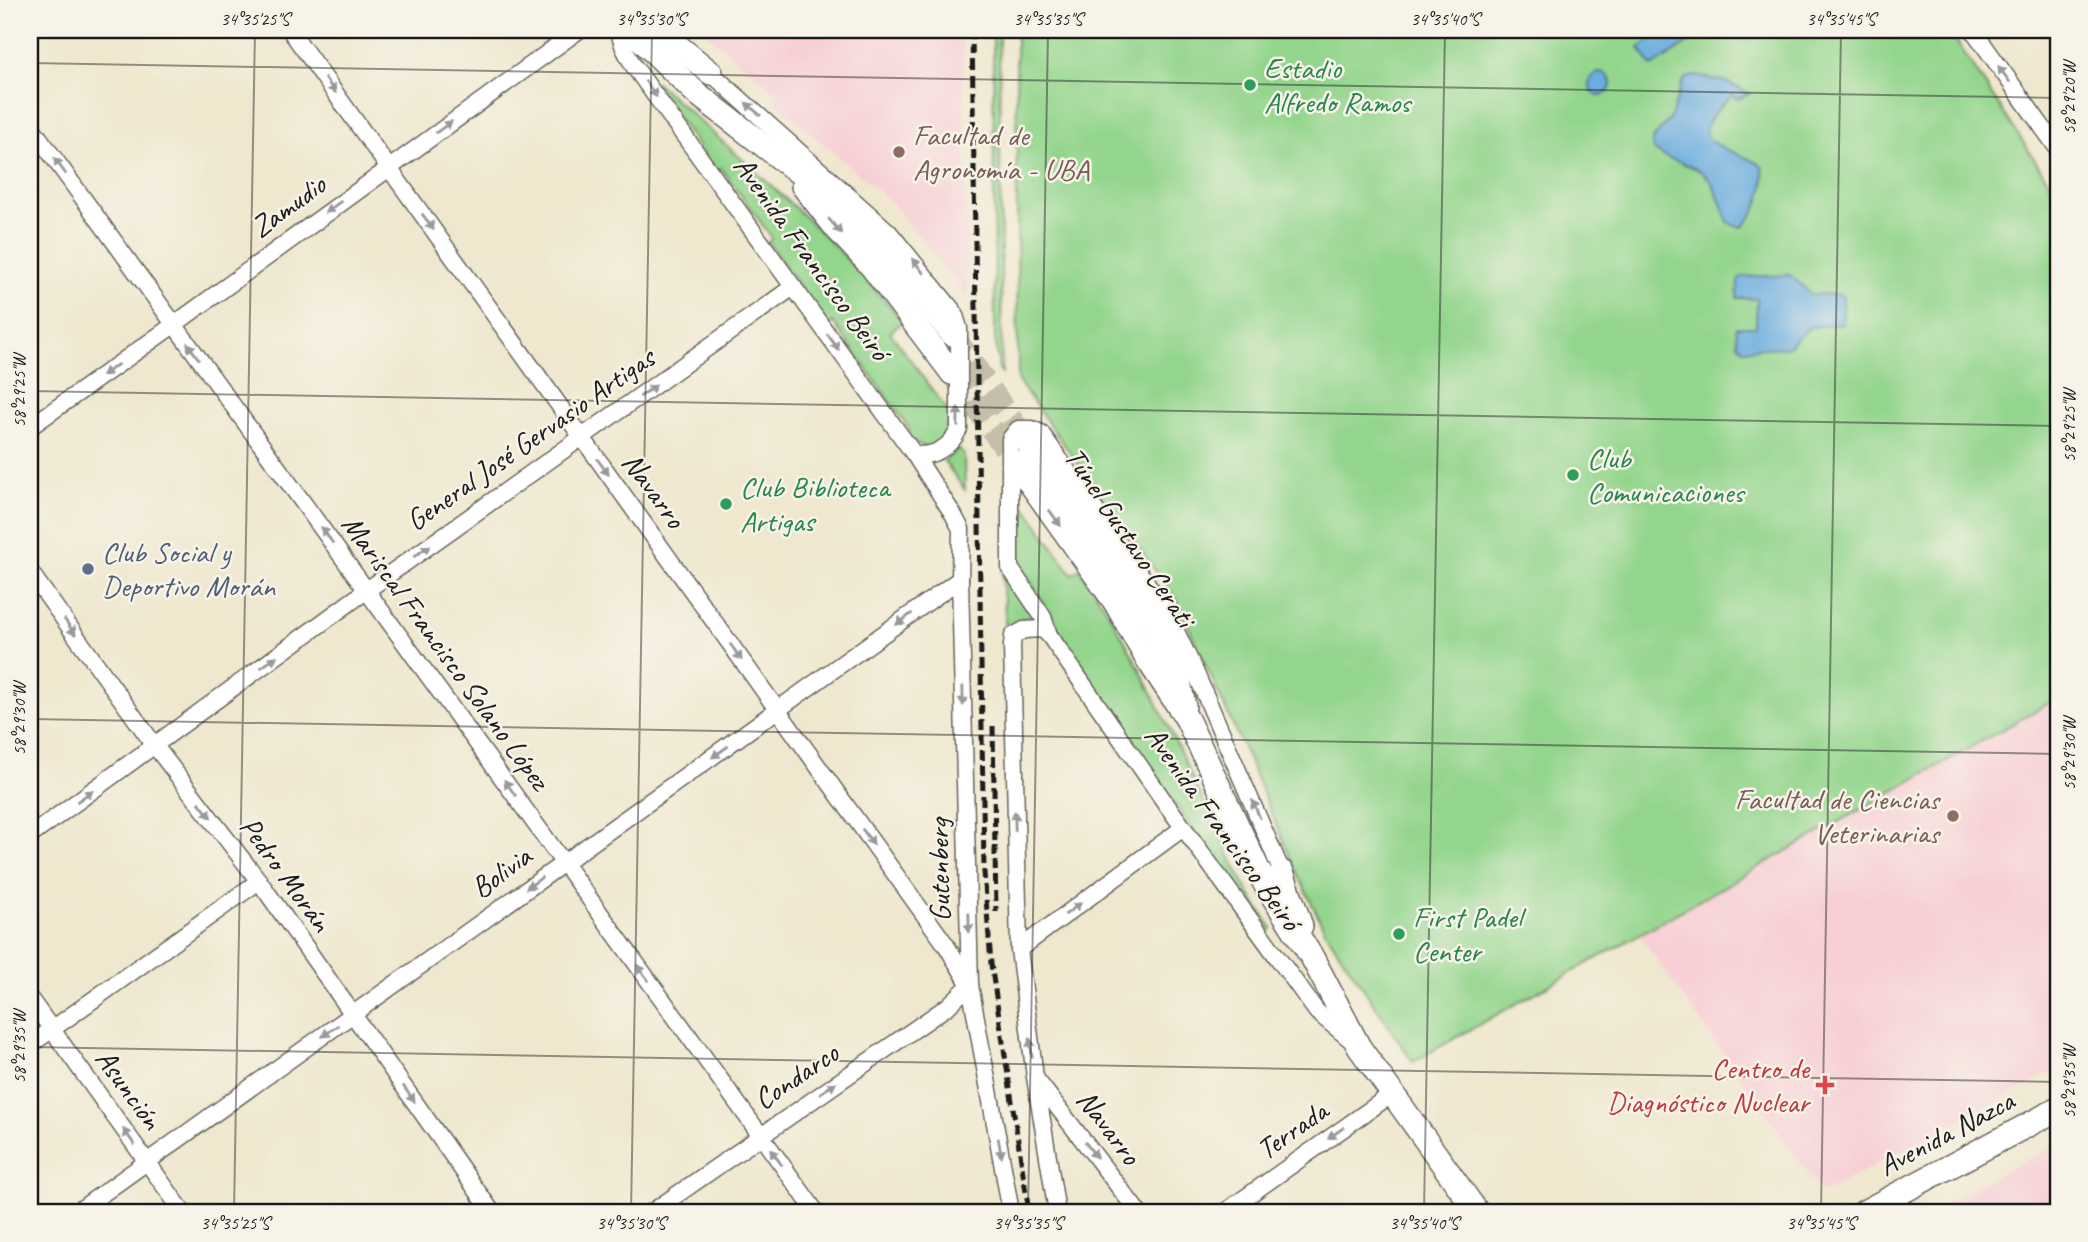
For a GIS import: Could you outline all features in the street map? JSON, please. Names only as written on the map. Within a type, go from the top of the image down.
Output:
[{"type":"main road","points":[[632,30],[673,42],[711,73]]},
{"type":"main road","points":[[632,30],[695,92],[777,153],[852,216],[898,266],[952,334]]},
{"type":"main road","points":[[777,153],[836,228],[872,267],[952,373]]},
{"type":"main road","name":"Túnel Gustavo Cerati","points":[[1022,435],[1121,573],[1153,623],[1176,667],[1187,719]]},
{"type":"main road","name":"Túnel Gustavo Cerati","points":[[1015,462],[1115,602],[1146,657],[1187,719],[1265,884],[1313,959]]},
{"type":"main road","points":[[1282,872],[1313,959]]},
{"type":"main road","name":"Avenida Francisco Beiró","points":[[1313,959],[1359,1047],[1477,1212]]},
{"type":"main road","name":"Avenida Nazca","points":[[1864,1212],[2058,1109]]},
{"type":"street","name":"Navarro","points":[[290,30],[946,945],[970,985]]},
{"type":"street","name":"Zamudio","points":[[30,427],[579,30]]},
{"type":"street","name":"Avenida Francisco Beiró","points":[[618,30],[633,65],[914,454],[958,522]]},
{"type":"street","points":[[1973,30],[2058,149]]},
{"type":"street","points":[[711,73],[889,232],[954,313],[959,328],[958,429],[951,442],[935,453],[914,454]]},
{"type":"street","name":"Mariscal Francisco Solano López","points":[[30,125],[816,1212]]},
{"type":"street","name":"General José Gervasio Artigas","points":[[30,836],[367,590],[793,287]]},
{"type":"street","name":"Avenida Francisco Beiró","points":[[1282,872],[1185,648],[1161,604],[1041,433],[1024,428],[1016,431],[1010,439],[1010,565],[1043,617],[1049,635],[1183,828],[1317,1012],[1359,1047]]},
{"type":"street","name":"Gutenberg","points":[[958,522],[961,529],[970,985],[1011,1212]]},
{"type":"street","name":"Pedro Morán","points":[[30,572],[155,746],[259,881],[492,1212]]},
{"type":"street","name":"Bolivia","points":[[77,1212],[960,579]]},
{"type":"street","points":[[1049,635],[1042,629],[1029,628],[1013,636],[1012,645],[1018,949],[1057,1212]]},
{"type":"street","points":[[1018,949],[1183,828]]},
{"type":"street","points":[[30,1045],[259,881]]},
{"type":"street","name":"Condarco","points":[[652,1212],[948,1006],[970,985]]},
{"type":"street","name":"Asunción","points":[[30,999],[183,1212]]},
{"type":"street","name":"Navarro","points":[[1035,1077],[1138,1212]]},
{"type":"street","name":"Terrada","points":[[1225,1212],[1392,1094]]},
{"type":"shaded area","name":"Facultad de Agronomía - UBA","points":[[702,30],[962,30],[968,297],[893,204],[774,101],[779,95]]},
{"type":"shaded area","name":"Facultad de Ciencias Veterinarias","points":[[2058,698],[2058,1069],[1822,1193],[1638,933]]},
{"type":"shaded area","points":[[2058,1143],[2058,1212],[1928,1212]]},
{"type":"green space","points":[[993,30],[999,30],[1002,374],[995,336]]},
{"type":"green space","name":"Club Comunicaciones","points":[[1016,30],[1949,30],[2058,195],[2058,698],[1413,1062],[1325,931],[1176,599],[1018,381]]},
{"type":"green space","points":[[656,82],[815,227],[903,322],[890,332],[949,413],[946,432],[936,444],[922,446],[906,434],[910,430],[833,322],[828,326],[768,242],[772,238],[721,168],[715,171],[654,84]]},
{"type":"green space","points":[[959,449],[964,455],[965,490],[944,461]]},
{"type":"green space","points":[[1017,495],[1072,574],[1080,569],[1117,627],[1149,687],[1237,871],[1272,928],[1267,934],[1101,701],[1056,626],[1020,562]]},
{"type":"green space","points":[[1002,571],[1035,618],[1019,620],[1006,631]]},
{"type":"water","points":[[1666,30],[1707,30],[1652,67],[1639,48]]},
{"type":"water","points":[[1596,73],[1604,73],[1611,80],[1611,88],[1604,95],[1596,95],[1589,88],[1589,80]]},
{"type":"water","points":[[1695,76],[1724,81],[1750,94],[1737,99],[1733,95],[1715,112],[1707,125],[1706,135],[1722,148],[1762,166],[1763,191],[1753,214],[1743,227],[1728,222],[1716,191],[1706,176],[1693,167],[1664,156],[1652,147],[1652,140],[1671,117],[1682,83],[1686,78]]},
{"type":"water","points":[[1790,275],[1811,294],[1843,295],[1843,324],[1810,327],[1787,347],[1743,349],[1738,344],[1736,327],[1756,327],[1757,299],[1737,298],[1738,281],[1741,277]]},
{"type":"tunnel","points":[[952,334],[1022,435]]},
{"type":"tunnel","points":[[952,373],[1015,462]]},
{"type":"railway","points":[[972,30],[984,872],[991,964],[1029,1212]]},
{"type":"railway","points":[[993,726],[996,912]]},
{"type":"place","name":"Estadio Alfredo Ramos","points":[[1250,85]]},
{"type":"place","name":"Facultad de Agronomía - UBA","points":[[899,152]]},
{"type":"place","name":"Club Comunicaciones","points":[[1573,475]]},
{"type":"place","name":"Club Biblioteca Artigas","points":[[726,504]]},
{"type":"place","name":"Club Social y Deportivo Morán","points":[[88,569]]},
{"type":"place","name":"Facultad de Ciencias Veterinarias","points":[[1953,816]]},
{"type":"place","name":"First Padel Center","points":[[1399,934]]},
{"type":"place","name":"Centro de Diagnóstico Nuclear","points":[[1825,1085]]}]
